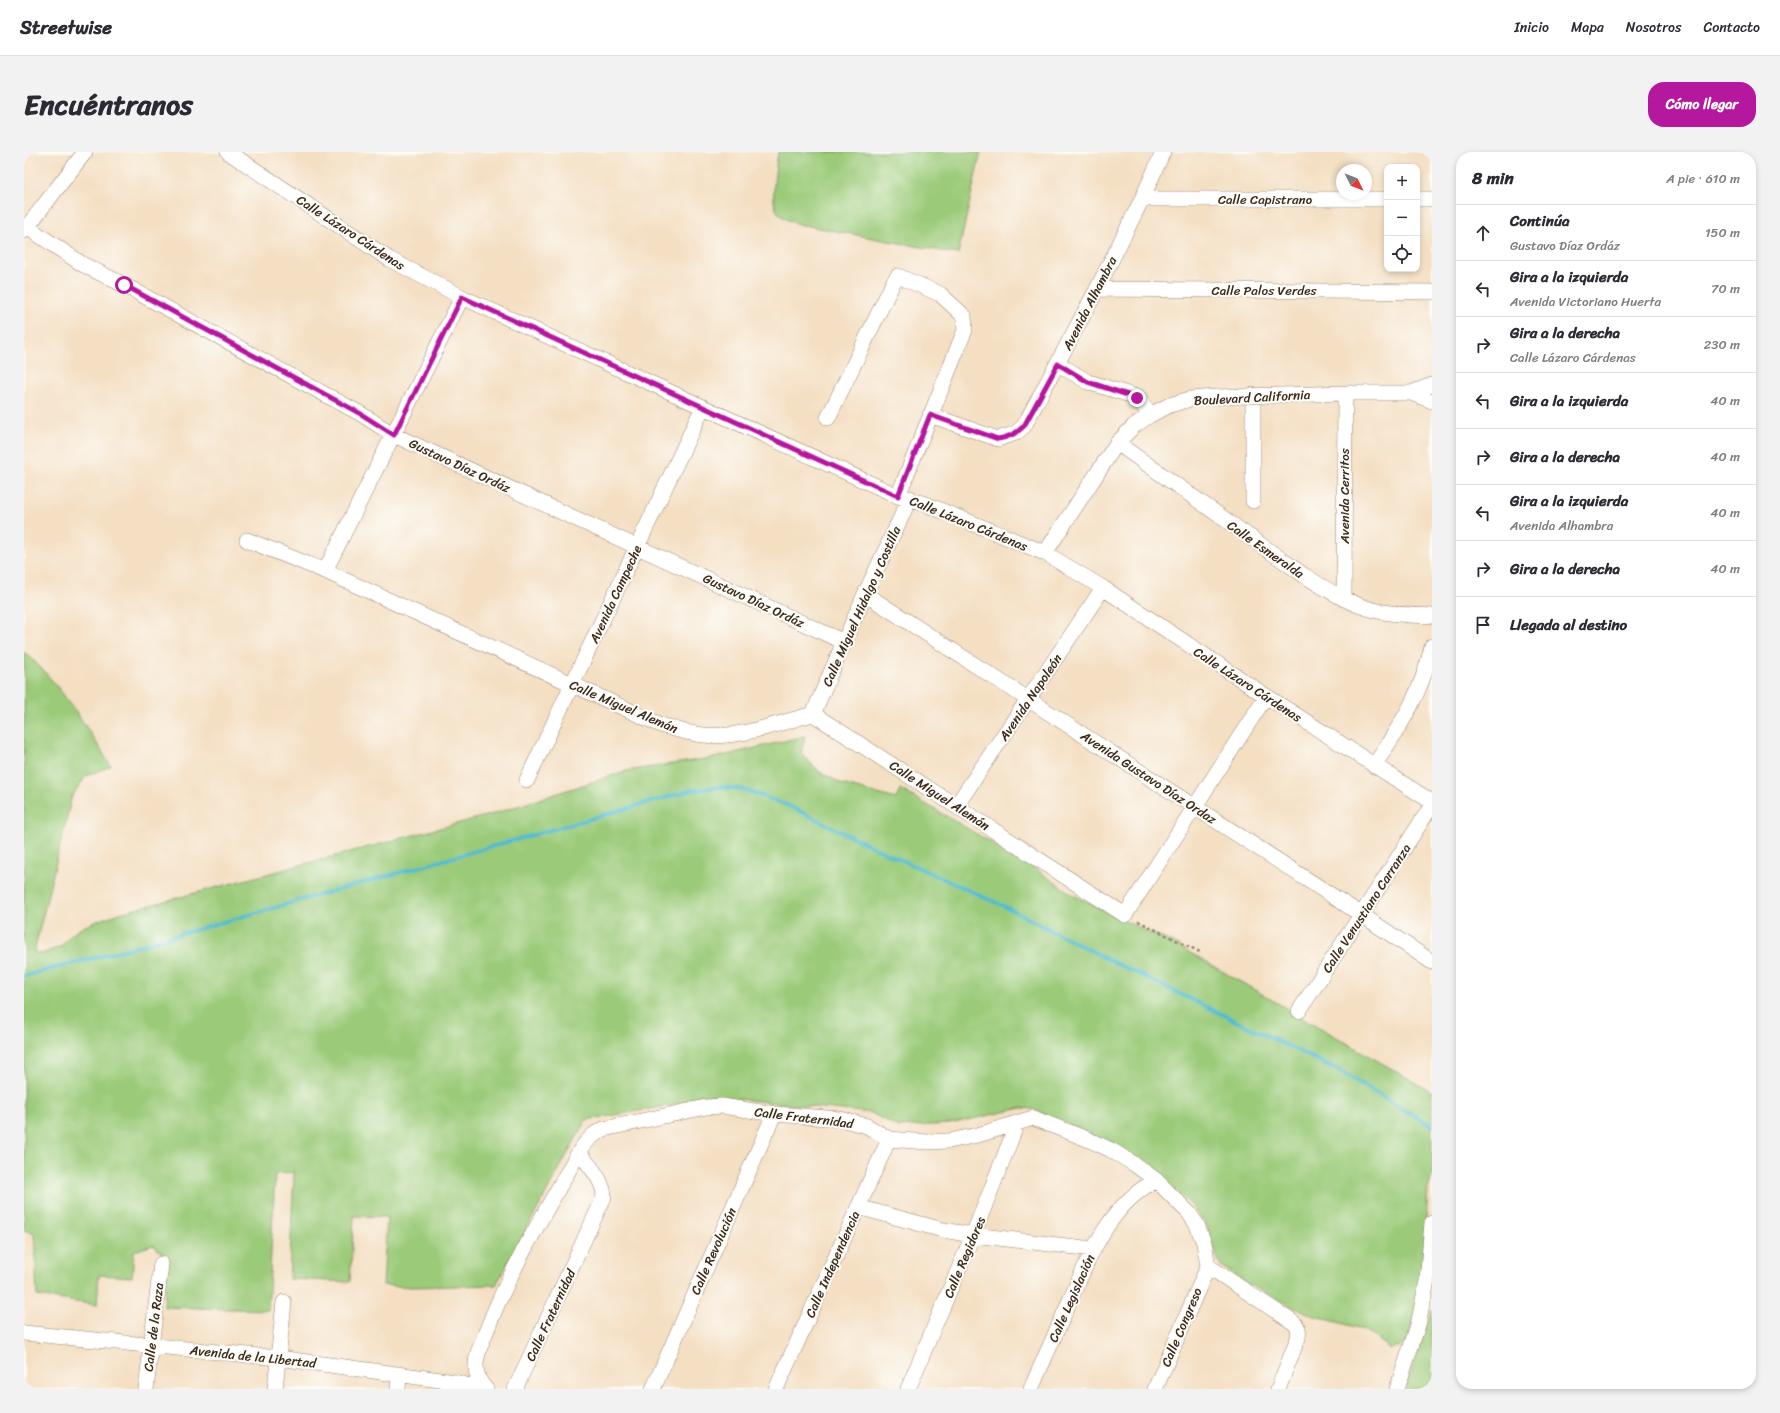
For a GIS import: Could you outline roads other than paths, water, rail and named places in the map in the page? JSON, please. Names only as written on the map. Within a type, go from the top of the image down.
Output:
[{"type":"street","points":[[25,227],[85,152]]},
{"type":"street","name":"Calle Lázaro Cárdenas","points":[[228,152],[389,259],[462,297],[904,497],[1045,553],[1103,588],[1432,804]]},
{"type":"street","name":"Avenida Alhambra","points":[[930,415],[998,439],[1016,433],[1024,426],[1097,289],[1142,199],[1163,152]]},
{"type":"street","name":"Calle Capistrano","points":[[1142,199],[1384,199]]},
{"type":"street","points":[[1420,199],[1432,199]]},
{"type":"street","name":"Gustavo Díaz Ordáz","points":[[25,227],[82,264],[124,285],[361,414],[394,435],[844,642]]},
{"type":"street","name":"Calle Miguel Hidalgo y Costilla","points":[[813,714],[865,594],[904,497],[930,415],[965,330],[964,316],[940,294],[898,276],[894,280],[828,418]]},
{"type":"street","name":"Calle Palos Verdes","points":[[1097,289],[1432,292]]},
{"type":"street","points":[[326,571],[462,297]]},
{"type":"street","points":[[1058,364],[1088,382],[1137,398],[1150,414]]},
{"type":"street","name":"Boulevard California","points":[[1045,553],[1117,443],[1134,426],[1150,414],[1170,405],[1190,399],[1254,395],[1411,393],[1432,385]]},
{"type":"street","name":"Avenida Cerritos","points":[[1344,599],[1345,393]]},
{"type":"street","name":"Boulevard California","points":[[1411,393],[1432,401]]},
{"type":"street","points":[[1253,501],[1254,395]]},
{"type":"street","name":"Avenida Campeche","points":[[527,780],[703,407]]},
{"type":"street","name":"Calle Esmeralda","points":[[1117,443],[1305,576],[1344,599],[1373,610],[1389,613],[1432,616]]},
{"type":"street","name":"Calle Miguel Alemán","points":[[247,540],[326,571],[661,725],[684,732],[705,736],[734,734],[813,714],[1124,915],[1194,806]]},
{"type":"street","name":"Avenida Napoleón","points":[[956,806],[1103,588]]},
{"type":"street","name":"Avenida Gustavo Díaz Ordaz","points":[[865,594],[1362,914],[1432,962]]},
{"type":"street","points":[[1374,766],[1404,719],[1429,672],[1432,646]]},
{"type":"street","points":[[1194,806],[1266,696]]},
{"type":"street","name":"Calle Venustiano Carranza","points":[[1299,1011],[1432,804]]},
{"type":"street","name":"Calle Fraternidad","points":[[486,1389],[478,1377],[476,1366],[478,1354],[494,1311],[518,1261],[579,1152],[588,1139],[604,1129],[706,1107],[722,1106],[774,1114],[828,1118],[854,1122],[867,1126],[889,1139],[920,1141],[949,1141],[978,1135],[1033,1118],[1082,1137],[1128,1160],[1156,1180],[1189,1213],[1197,1226],[1204,1243],[1208,1266]]},
{"type":"street","name":"Calle Revolución","points":[[653,1389],[774,1114]]},
{"type":"street","name":"Calle Regidores","points":[[908,1389],[973,1235],[1017,1124]]},
{"type":"street","name":"Calle Independencia","points":[[776,1389],[889,1139]]},
{"type":"street","name":"Calle Fraternidad","points":[[515,1389],[604,1197],[604,1190],[601,1183],[579,1152]]},
{"type":"street","name":"Calle Legislación","points":[[1031,1389],[1093,1249],[1118,1210],[1132,1195],[1156,1180]]},
{"type":"street","points":[[858,1207],[943,1230],[1093,1249]]},
{"type":"street","points":[[1397,1389],[1418,1325],[1427,1281],[1432,1223]]},
{"type":"street","name":"Calle de la Raza","points":[[146,1389],[161,1264]]},
{"type":"street","points":[[1208,1266],[1294,1322],[1299,1332],[1295,1347],[1278,1389]]},
{"type":"street","name":"Calle Congreso","points":[[1155,1389],[1208,1266]]},
{"type":"street","points":[[275,1389],[284,1302]]},
{"type":"street","name":"Avenida de la Libertad","points":[[24,1332],[278,1358],[399,1382],[455,1382],[480,1389]]},
{"type":"waterway","points":[[24,976],[117,952],[689,791],[720,787],[742,789],[787,805],[877,849],[1006,907],[1105,958],[1338,1070],[1432,1126]]}]
